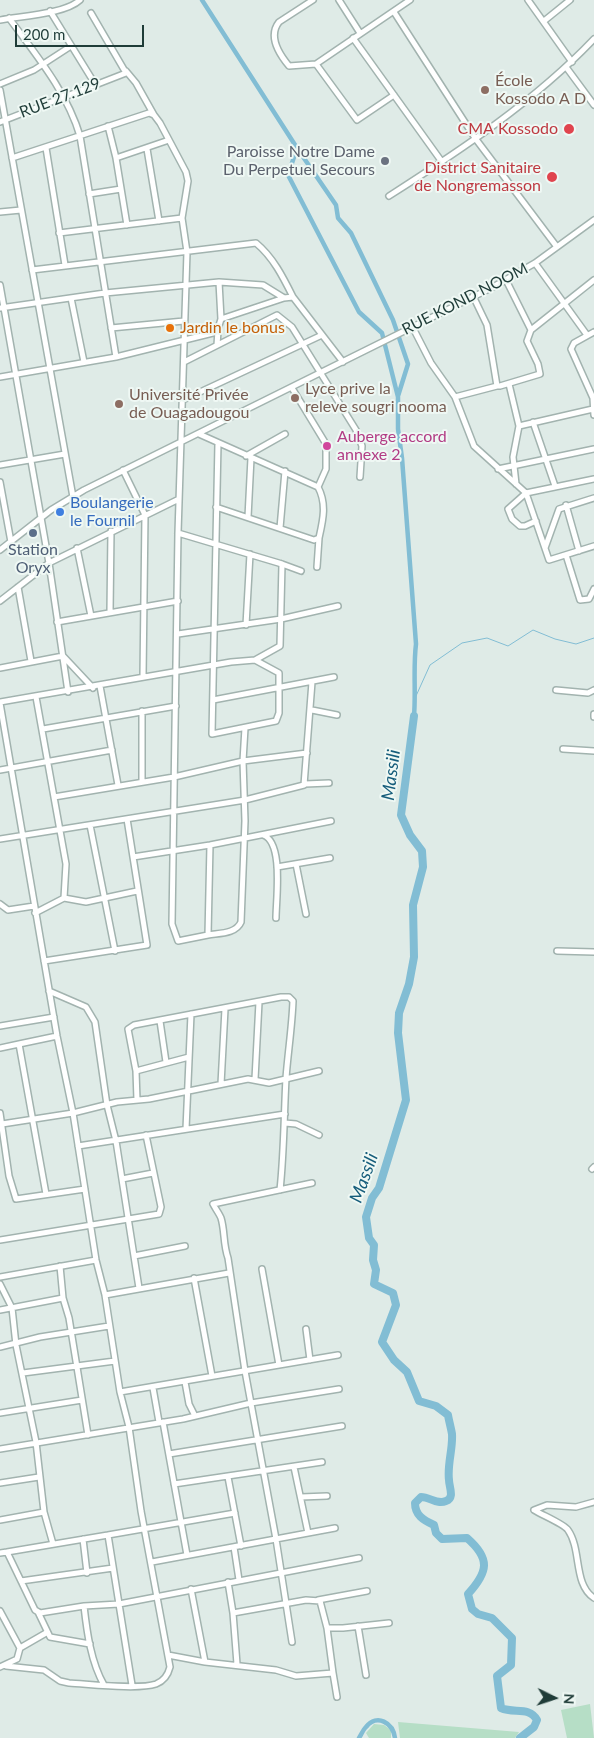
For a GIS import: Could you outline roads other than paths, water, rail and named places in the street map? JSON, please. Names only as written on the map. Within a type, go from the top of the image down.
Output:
[{"type":"street","points":[[0,20],[74,6],[80,0]]},
{"type":"street","points":[[314,0],[278,22],[274,35],[276,46],[289,66],[316,64],[394,12],[402,2],[410,0]]},
{"type":"street","points":[[339,0],[360,33]]},
{"type":"street","points":[[528,0],[572,62]]},
{"type":"street","points":[[544,21],[570,0]]},
{"type":"street","points":[[50,11],[95,84]]},
{"type":"street","points":[[394,12],[475,138],[557,247]]},
{"type":"street","points":[[91,13],[154,114],[186,172],[188,181],[182,218],[187,252],[178,533],[178,634],[174,776],[176,812],[172,924],[178,941],[234,931],[239,927],[244,838],[243,761],[245,728]]},
{"type":"street","points":[[10,18],[64,97],[74,116],[80,136],[116,357]]},
{"type":"street","points":[[353,38],[442,162]]},
{"type":"street","points":[[389,196],[475,138],[566,67],[594,39]]},
{"type":"street","points":[[0,84],[42,64],[71,46]]},
{"type":"street","points":[[316,64],[357,120],[394,95]]},
{"type":"street","points":[[566,67],[594,105]]},
{"type":"street","name":"RUE 27.129","points":[[2,121],[120,76],[126,71]]},
{"type":"street","points":[[0,90],[2,121],[12,158],[73,497]]},
{"type":"street","points":[[12,158],[144,114],[154,114]]},
{"type":"street","points":[[108,126],[116,158],[127,225]]},
{"type":"street","points":[[116,158],[169,140]]},
{"type":"street","points":[[46,148],[65,265]]},
{"type":"street","points":[[147,149],[159,221]]},
{"type":"street","points":[[88,194],[121,189]]},
{"type":"street","points":[[0,212],[20,210]]},
{"type":"street","points":[[59,233],[182,218]]},
{"type":"street","name":"RUE KOND NOOM","points":[[0,550],[40,519],[73,497],[123,470],[292,388],[506,280],[594,220]]},
{"type":"street","points":[[32,270],[256,243],[264,250],[279,271],[293,297],[343,362]]},
{"type":"street","points":[[535,262],[562,304],[587,335]]},
{"type":"street","points":[[506,280],[531,330]]},
{"type":"street","points":[[455,397],[509,384],[540,374],[527,341],[531,330],[594,280]]},
{"type":"street","points":[[218,345],[218,331],[221,319],[219,282]]},
{"type":"street","points":[[2,308],[105,293],[219,282],[262,285],[284,298]]},
{"type":"street","points":[[0,285],[2,308],[16,374],[49,563],[68,692]]},
{"type":"street","points":[[473,296],[487,325],[497,386]]},
{"type":"street","points":[[221,319],[284,298],[293,297]]},
{"type":"street","points":[[71,298],[84,362]]},
{"type":"street","points":[[184,362],[277,316],[292,327],[319,374],[348,415],[360,439],[360,477]]},
{"type":"street","points":[[111,328],[184,321]]},
{"type":"street","points":[[412,326],[431,363],[455,397],[470,440],[498,470],[526,493],[549,560],[594,546]]},
{"type":"street","points":[[0,377],[116,357],[184,342],[218,331]]},
{"type":"street","points":[[594,332],[574,343],[571,349],[593,398],[594,415]]},
{"type":"street","points":[[183,400],[322,335]]},
{"type":"street","points":[[509,384],[519,426],[514,446],[516,484]]},
{"type":"street","points":[[292,388],[326,444],[326,470],[318,487]]},
{"type":"street","points":[[519,426],[594,409]]},
{"type":"street","points":[[533,422],[555,486]]},
{"type":"street","points":[[199,434],[318,487],[324,503],[324,520],[319,538],[317,567]]},
{"type":"street","points":[[249,457],[285,434]]},
{"type":"street","points":[[218,443],[212,734],[276,721],[279,713],[279,673],[256,660]]},
{"type":"street","points":[[498,470],[514,468],[545,458],[594,449]]},
{"type":"street","points":[[0,465],[65,454]]},
{"type":"street","points":[[248,517],[249,457]]},
{"type":"street","points":[[123,470],[145,515],[143,677]]},
{"type":"street","points":[[280,528],[285,471]]},
{"type":"street","points":[[536,521],[520,526],[508,509],[526,493],[594,479]]},
{"type":"street","points":[[0,482],[11,542]]},
{"type":"street","points":[[545,548],[557,512],[566,505],[594,498]]},
{"type":"street","points":[[0,601],[49,563],[179,499]]},
{"type":"street","points":[[566,505],[579,551]]},
{"type":"street","points":[[216,507],[310,539],[319,538]]},
{"type":"street","points":[[110,612],[111,531]]},
{"type":"street","points":[[178,533],[301,571]]},
{"type":"street","points":[[77,548],[91,616]]},
{"type":"street","points":[[246,625],[250,554]]},
{"type":"street","points":[[566,555],[580,600],[589,599],[594,589]]},
{"type":"street","points":[[3,1667],[44,1670],[60,1681],[69,1683],[132,1685],[155,1684],[168,1676],[170,1667],[156,1596],[152,1562],[144,1530],[129,1427],[120,1392],[108,1326],[105,1295],[96,1260],[73,1113],[35,913],[0,703],[214,665],[256,660],[280,646],[282,564]]},
{"type":"street","points":[[18,587],[31,661]]},
{"type":"street","points":[[58,622],[178,602]]},
{"type":"street","points":[[178,634],[281,619],[338,606]]},
{"type":"street","points":[[0,668],[62,656]]},
{"type":"street","points":[[62,656],[93,688]]},
{"type":"street","points":[[213,700],[334,677]]},
{"type":"street","points":[[305,784],[312,710],[312,682]]},
{"type":"street","points":[[100,686],[118,785]]},
{"type":"street","points":[[556,690],[588,693],[594,690]]},
{"type":"street","points":[[36,697],[66,864],[64,898]]},
{"type":"street","points":[[42,729],[176,706]]},
{"type":"street","points":[[312,710],[338,715]]},
{"type":"street","points":[[142,712],[142,782]]},
{"type":"street","points":[[563,749],[594,751]]},
{"type":"street","points":[[0,770],[112,750]]},
{"type":"street","points":[[54,797],[174,776],[243,761],[308,753]]},
{"type":"street","points":[[0,840],[245,800],[305,784],[329,783]]},
{"type":"street","points":[[44,961],[147,945],[127,819]]},
{"type":"street","points":[[133,857],[210,845],[331,821]]},
{"type":"street","points":[[90,825],[115,951]]},
{"type":"street","points":[[263,834],[273,842],[277,867],[276,918]]},
{"type":"street","points":[[208,935],[210,845]]},
{"type":"street","points":[[277,867],[330,858]]},
{"type":"street","points":[[296,864],[306,914]]},
{"type":"street","points":[[35,913],[64,898],[86,902],[137,891]]},
{"type":"street","points":[[0,904],[8,910],[34,906]]},
{"type":"street","points":[[557,951],[594,952]]},
{"type":"street","points":[[49,991],[86,1007],[95,1022],[107,1105],[116,1141],[138,1288]]},
{"type":"street","points":[[137,1100],[136,1070],[128,1029],[134,1025],[191,1014],[282,997],[289,998],[293,1001],[286,1078],[280,1190]]},
{"type":"street","points":[[255,1079],[259,1002]]},
{"type":"street","points":[[221,1084],[225,1009]]},
{"type":"street","points":[[186,1129],[191,1014]]},
{"type":"street","points":[[0,1026],[54,1017]]},
{"type":"street","points":[[160,1021],[166,1062]]},
{"type":"street","points":[[0,1048],[57,1036]]},
{"type":"street","points":[[19,1044],[46,1194]]},
{"type":"street","points":[[136,1070],[189,1057]]},
{"type":"street","points":[[2,1124],[73,1113],[221,1084],[255,1079],[269,1083],[319,1071]]},
{"type":"street","points":[[0,1113],[10,1176],[16,1199],[85,1189]]},
{"type":"street","points":[[78,1146],[285,1114]]},
{"type":"street","points":[[285,1123],[296,1124],[319,1135]]},
{"type":"street","points":[[0,1240],[91,1226],[161,1212],[146,1135]]},
{"type":"street","points":[[122,1179],[153,1172]]},
{"type":"street","points":[[292,1642],[276,1539],[245,1370],[224,1231],[220,1216],[213,1203],[312,1183]]},
{"type":"street","points":[[134,1256],[185,1246]]},
{"type":"street","points":[[0,1277],[96,1260]]},
{"type":"street","points":[[60,1266],[63,1298],[71,1332],[88,1435]]},
{"type":"street","points":[[262,1269],[279,1365]]},
{"type":"street","points":[[105,1295],[229,1273]]},
{"type":"street","points":[[194,1278],[212,1376]]},
{"type":"street","points":[[0,1284],[12,1308],[16,1345],[36,1442],[44,1512],[53,1544]]},
{"type":"street","points":[[0,1310],[63,1298]]},
{"type":"street","points":[[0,1347],[16,1345],[40,1337],[108,1326]]},
{"type":"street","points":[[306,1328],[310,1360]]},
{"type":"street","points":[[120,1392],[153,1388],[245,1370],[338,1355]]},
{"type":"street","points":[[23,1373],[115,1361]]},
{"type":"street","points":[[185,1382],[189,1404],[195,1416]]},
{"type":"street","points":[[153,1388],[169,1454],[187,1555]]},
{"type":"street","points":[[0,1448],[88,1435],[195,1416],[251,1403],[338,1389]]},
{"type":"street","points":[[0,1413],[82,1400]]},
{"type":"street","points":[[169,1454],[342,1426]]},
{"type":"street","points":[[174,1484],[322,1462]]},
{"type":"street","points":[[294,1467],[308,1533]]},
{"type":"street","points":[[0,1483],[39,1477]]},
{"type":"street","points":[[228,1477],[241,1546]]},
{"type":"street","points":[[301,1497],[327,1496]]},
{"type":"street","points":[[594,1502],[576,1507],[547,1505],[534,1510],[568,1528],[575,1547],[586,1593],[594,1598]]},
{"type":"street","points":[[0,1520],[44,1512]]},
{"type":"street","points":[[0,1554],[144,1530],[235,1512]]},
{"type":"street","points":[[152,1562],[334,1528]]},
{"type":"street","points":[[108,1535],[132,1685]]},
{"type":"street","points":[[83,1539],[87,1572]]},
{"type":"street","points":[[234,1547],[239,1580]]},
{"type":"street","points":[[7,1552],[46,1633],[54,1638],[90,1644]]},
{"type":"street","points":[[37,1612],[44,1614],[84,1606],[119,1604],[359,1558]]},
{"type":"street","points":[[21,1581],[114,1568]]},
{"type":"street","points":[[228,1582],[234,1613],[237,1664]]},
{"type":"street","points":[[191,1589],[205,1662]]},
{"type":"street","points":[[234,1613],[367,1591]]},
{"type":"street","points":[[318,1600],[324,1611],[328,1628],[337,1697]]},
{"type":"street","points":[[84,1606],[96,1670],[104,1684]]},
{"type":"street","points":[[0,1611],[20,1648],[17,1659],[3,1667]]},
{"type":"street","points":[[328,1628],[389,1622]]},
{"type":"street","points":[[358,1626],[366,1675]]},
{"type":"street","points":[[20,1648],[46,1633]]},
{"type":"street","points":[[168,1655],[205,1662],[237,1664],[276,1670],[296,1676],[333,1673]]},
{"type":"waterway","points":[[202,0],[297,148],[288,175],[359,312],[382,333],[398,397],[398,429],[402,458],[416,644],[414,716]]},
{"type":"waterway","points":[[297,148],[336,205],[338,218],[351,233],[393,320],[408,364],[398,396]]},
{"type":"waterway","points":[[416,696],[430,665],[462,643],[487,638],[508,646],[533,630],[555,639],[576,644],[594,638]]},
{"type":"waterway","name":"Massili","points":[[414,716],[401,815],[410,835],[422,851],[423,867],[413,905],[414,957],[409,984],[399,1013],[398,1033],[406,1100],[379,1188],[372,1198],[366,1217],[369,1238],[374,1245],[373,1260],[376,1270],[374,1284],[393,1293],[396,1305],[382,1342],[394,1360],[407,1372],[419,1401],[436,1406],[448,1415],[452,1434],[449,1463],[451,1492],[449,1500],[440,1502],[421,1497],[415,1503],[416,1511],[423,1519],[434,1525],[436,1533],[442,1539],[467,1538],[475,1546],[483,1559],[483,1572],[468,1594],[472,1609],[478,1614],[492,1618],[512,1638],[511,1665],[497,1676],[501,1708],[530,1713],[537,1720],[534,1727],[520,1738]]},
{"type":"waterway","points":[[359,1738],[370,1723],[379,1720],[388,1724],[395,1738]]},
{"type":"place","name":"École Kossodo A D","points":[[485,90]]},
{"type":"place","name":"CMA Kossodo","points":[[569,129]]},
{"type":"place","name":"Paroisse Notre Dame Du Perpetuel Secours","points":[[385,161]]},
{"type":"place","name":"District Sanitaire de Nongremasson","points":[[552,177]]},
{"type":"place","name":"Jardin le bonus","points":[[170,328]]},
{"type":"place","name":"Lyce prive la releve sougri nooma","points":[[295,398]]},
{"type":"place","name":"Université Privée de Ouagadougou","points":[[119,404]]},
{"type":"place","name":"Auberge accord annexe 2","points":[[327,446]]},
{"type":"place","name":"Boulangerie le Fournil","points":[[60,512]]},
{"type":"place","name":"Station Oryx","points":[[33,533]]}]
